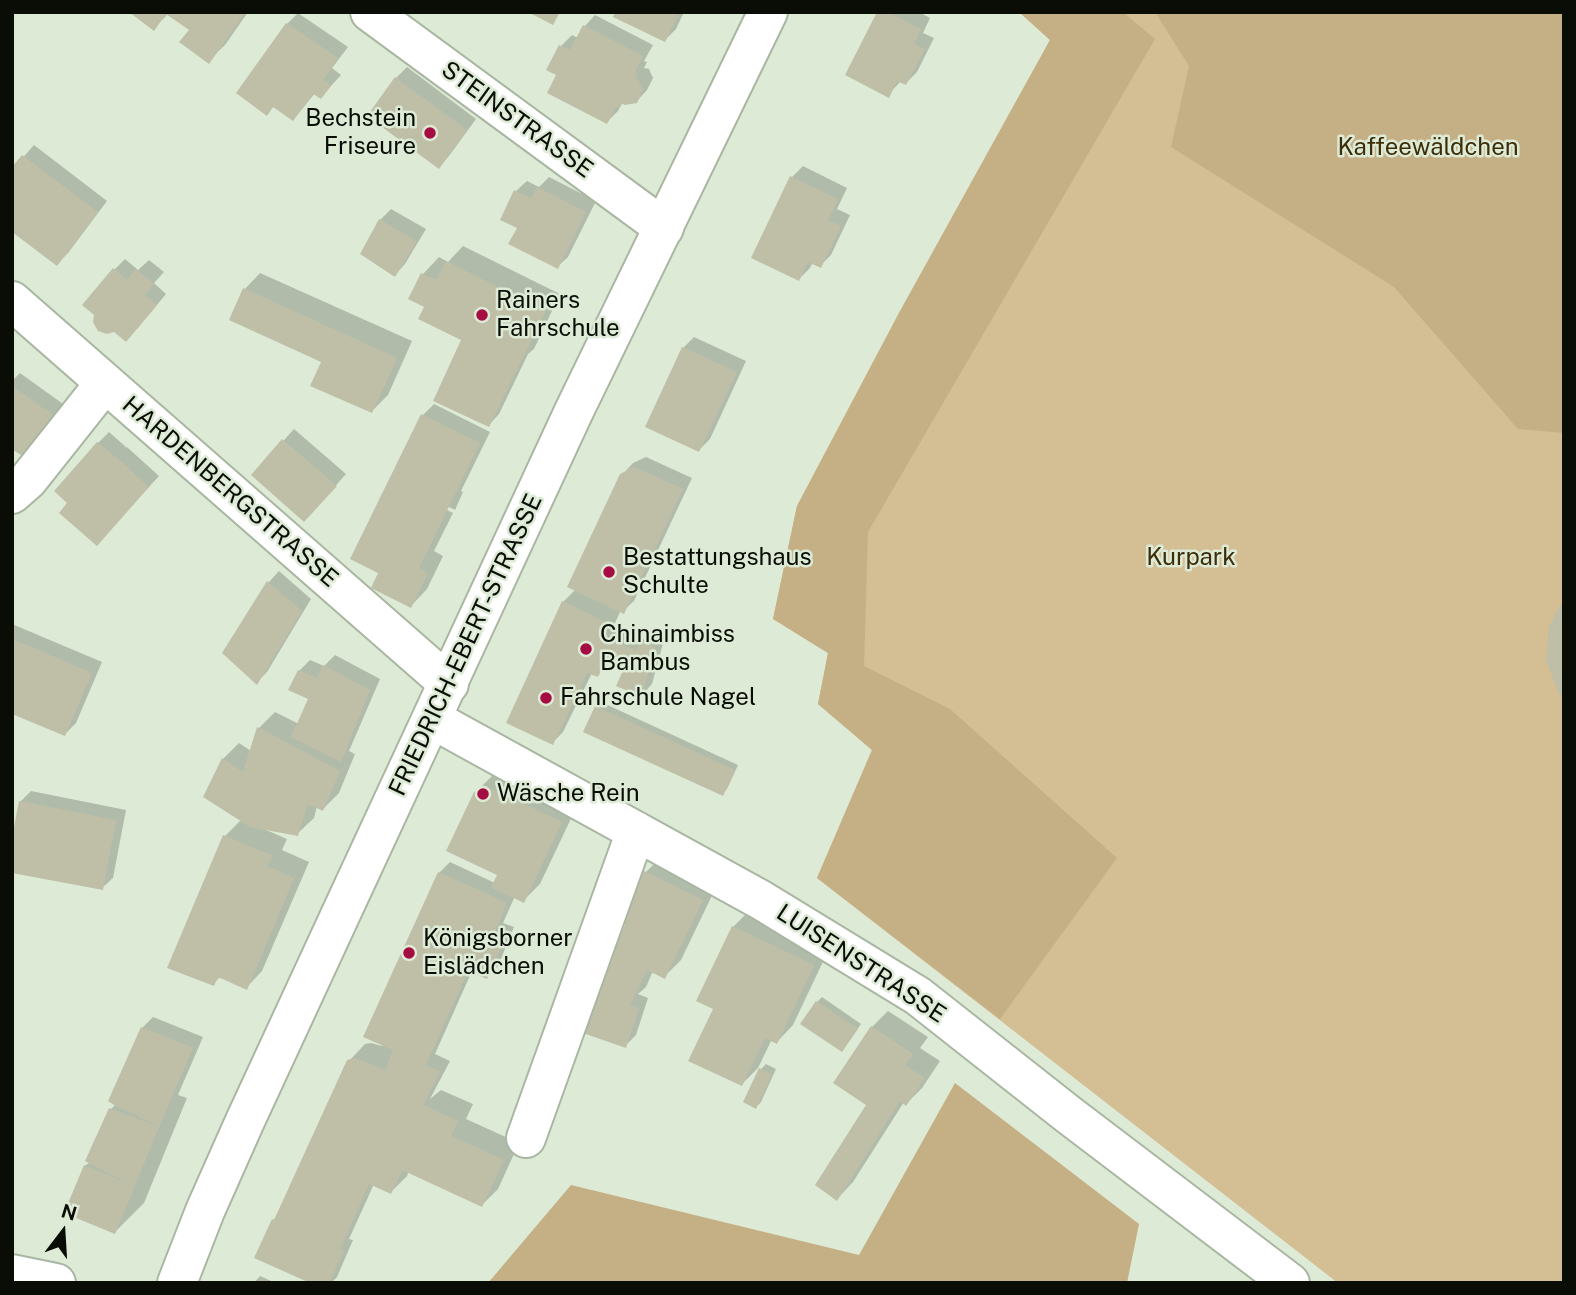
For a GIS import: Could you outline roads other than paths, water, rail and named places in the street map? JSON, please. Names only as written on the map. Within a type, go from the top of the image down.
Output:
[{"type":"street","name":"STEINSTRASSE","points":[[370,12],[664,228]]},
{"type":"street","name":"FRIEDRICH-EBERT-STRASSE","points":[[177,1283],[245,1121],[575,411],[768,12]]},
{"type":"street","name":"HARDENBERGSTRASSE","points":[[12,301],[449,684]]},
{"type":"street","points":[[12,494],[28,480],[105,383]]},
{"type":"street","name":"LUISENSTRASSE","points":[[432,719],[761,900],[918,996],[1290,1283]]},
{"type":"street","points":[[526,1138],[636,831]]},
{"type":"street","points":[[12,1275],[56,1283]]},
{"type":"place","name":"Bechstein Friseure","points":[[430,133]]},
{"type":"place","name":"Rainers Fahrschule","points":[[482,315]]},
{"type":"place","name":"Bestattungshaus Schulte","points":[[609,572]]},
{"type":"place","name":"Chinaimbiss Bambus","points":[[586,649]]},
{"type":"place","name":"Fahrschule Nagel","points":[[546,698]]},
{"type":"place","name":"Wäsche Rein","points":[[483,794]]},
{"type":"place","name":"Königsborner Eislädchen","points":[[409,953]]},
{"type":"park label","name":"Kaffeewäldchen","points":[[1428,148]]},
{"type":"park label","name":"Kurpark","points":[[1191,558]]}]
